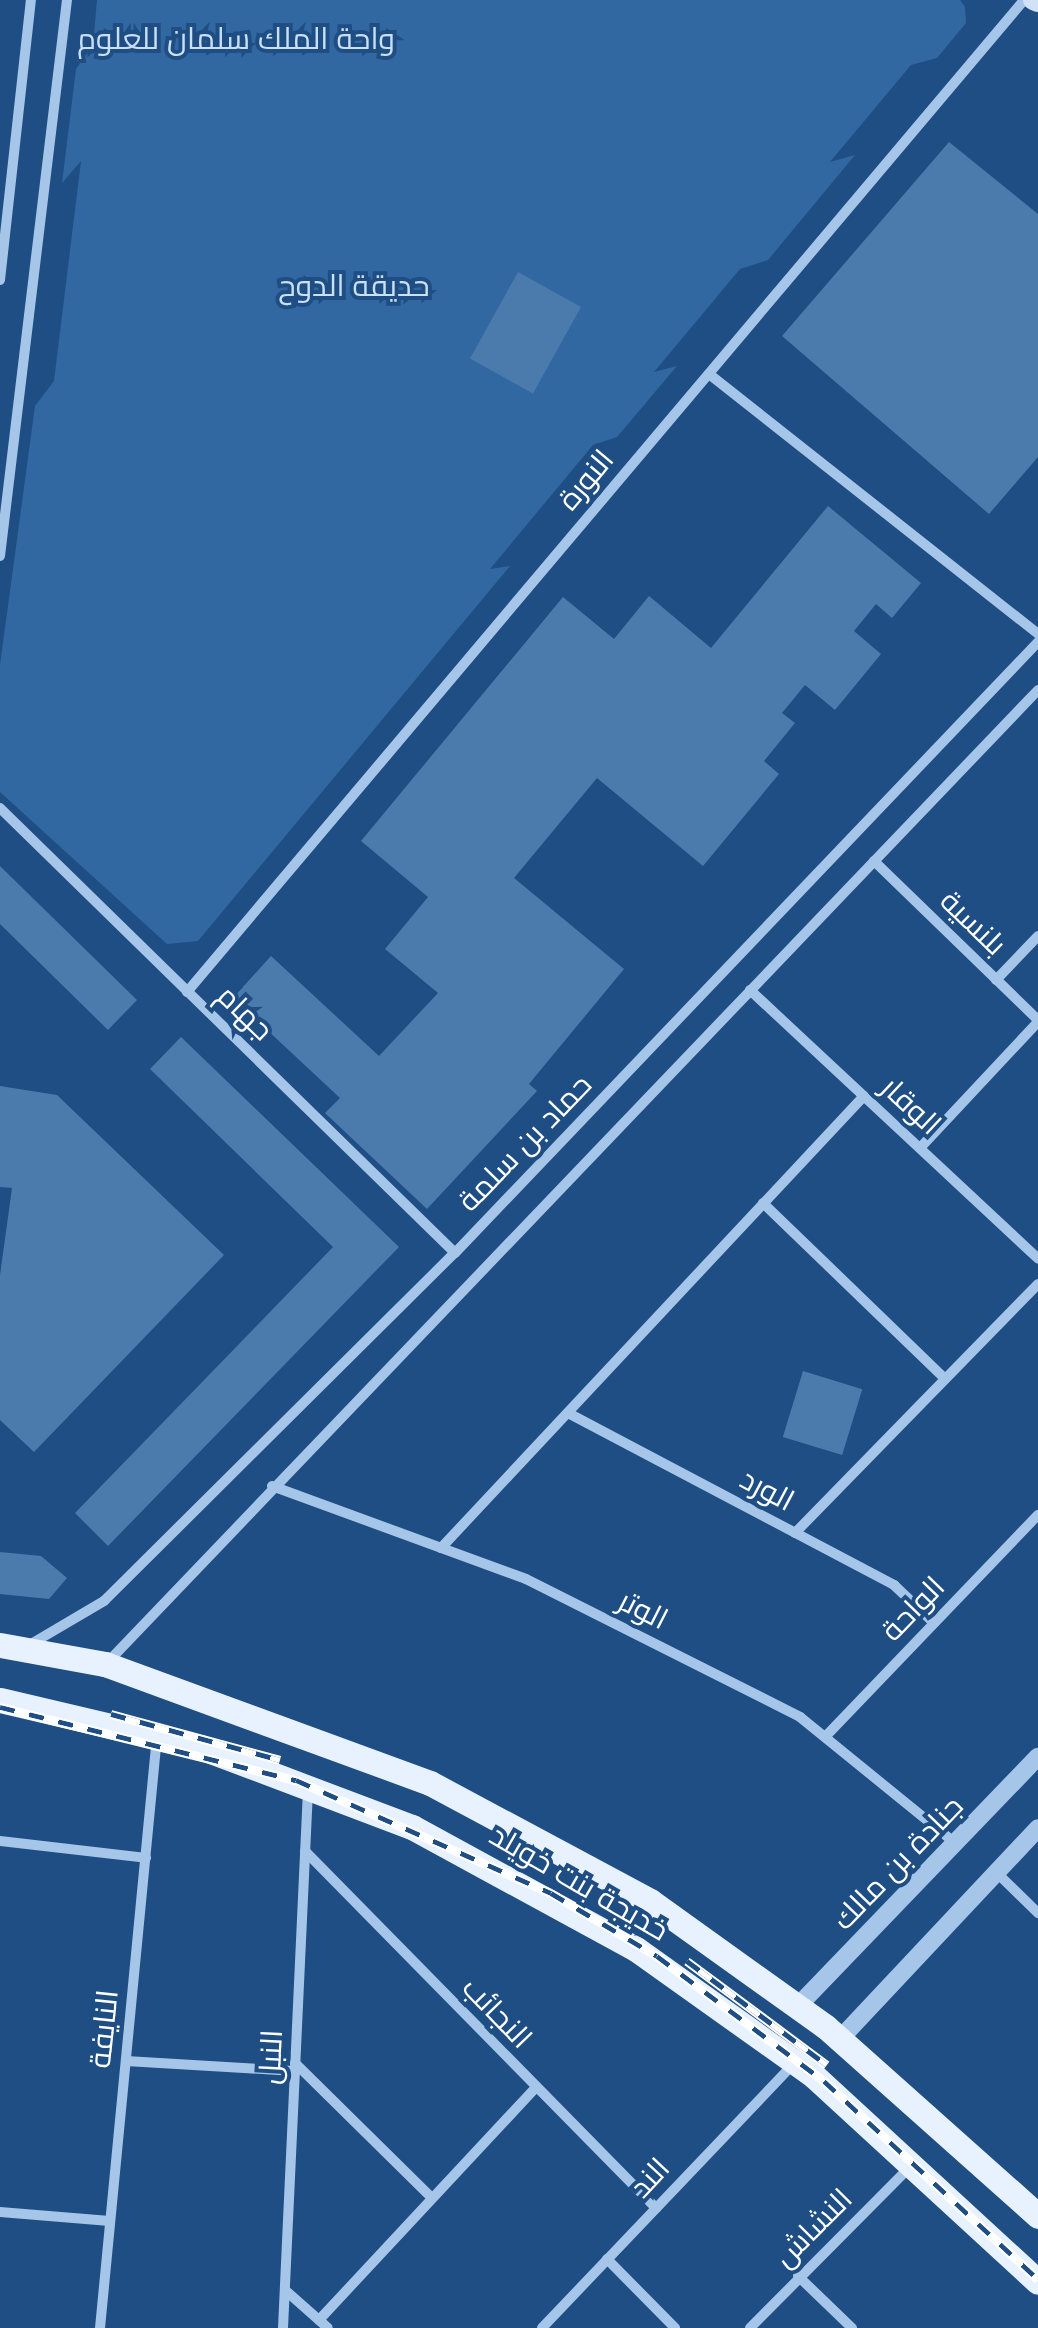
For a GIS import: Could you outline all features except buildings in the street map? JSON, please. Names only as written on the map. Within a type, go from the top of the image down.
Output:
[{"type":"main road","name":"خديجة بنت خويلد","points":[[11,1647],[105,1664],[430,1782],[650,1901],[840,2039],[1038,2216]]},
{"type":"main road","name":"خديجة بنت خويلد","points":[[0,1700],[157,1736],[412,1827],[636,1949],[794,2062],[912,2164],[1038,2282]]},
{"type":"street","points":[[0,280],[31,0]]},
{"type":"street","points":[[0,556],[67,0]]},
{"type":"street","name":"النورة","points":[[187,992],[1024,0]]},
{"type":"street","points":[[708,374],[1038,638]]},
{"type":"street","name":"حماد بن سلمة","points":[[11,1647],[104,1601],[456,1253],[1038,638]]},
{"type":"street","name":"حماد بن سلمة","points":[[105,1664],[1038,690]]},
{"type":"street","name":"جهام","points":[[0,808],[456,1253]]},
{"type":"street","name":"بلنسية","points":[[874,861],[1038,1021]]},
{"type":"street","points":[[996,980],[1038,936]]},
{"type":"street","name":"الوقار","points":[[750,990],[1038,1258]]},
{"type":"street","points":[[920,1148],[1038,1021]]},
{"type":"street","points":[[441,1548],[864,1096]]},
{"type":"street","points":[[764,1203],[945,1379]]},
{"type":"street","points":[[796,1533],[1038,1284]]},
{"type":"street","name":"الورد","points":[[568,1412],[894,1585],[934,1623]]},
{"type":"street","name":"الوتر","points":[[272,1486],[526,1579],[825,1738],[955,1843]]},
{"type":"street","name":"الواحة","points":[[825,1738],[1038,1514]]},
{"type":"street","name":"النايفة","points":[[100,2328],[157,1736]]},
{"type":"street","name":"جنادة بن مالك","points":[[798,2006],[1038,1757]]},
{"type":"street","name":"النبل","points":[[283,2328],[308,1788]]},
{"type":"street","points":[[840,2039],[1038,1828]]},
{"type":"street","points":[[0,1841],[146,1858]]},
{"type":"street","name":"النجائب","points":[[305,1851],[656,2208]]},
{"type":"street","points":[[996,1872],[1038,1913]]},
{"type":"street","points":[[126,2061],[295,2066],[432,2198]]},
{"type":"street","name":"الند","points":[[542,2328],[794,2062]]},
{"type":"street","points":[[285,2290],[323,2324],[534,2088]]},
{"type":"street","name":"النشاش","points":[[750,2328],[912,2164]]},
{"type":"street","points":[[0,2212],[110,2220]]},
{"type":"street","points":[[608,2259],[675,2328]]},
{"type":"street","points":[[798,2276],[852,2328]]},
{"type":"green space","name":"حديقة الدوح","points":[[97,0],[960,0],[965,7],[966,23],[937,58],[911,65],[830,162],[855,155],[768,260],[740,269],[654,372],[677,366],[617,437],[593,445],[490,569],[510,566],[198,941],[167,944],[0,792],[0,665],[35,406],[54,381],[81,161],[62,183],[76,69],[93,45]]},
{"type":"railway","points":[[0,1707],[296,1780],[551,1893],[657,1956],[824,2081],[1038,2279]]},
{"type":"railway","points":[[111,1714],[280,1760]]},
{"type":"railway","points":[[687,1961],[827,2065]]},
{"type":"park label","name":"واحة الملك سلمان للعلوم","points":[[236,39]]}]
